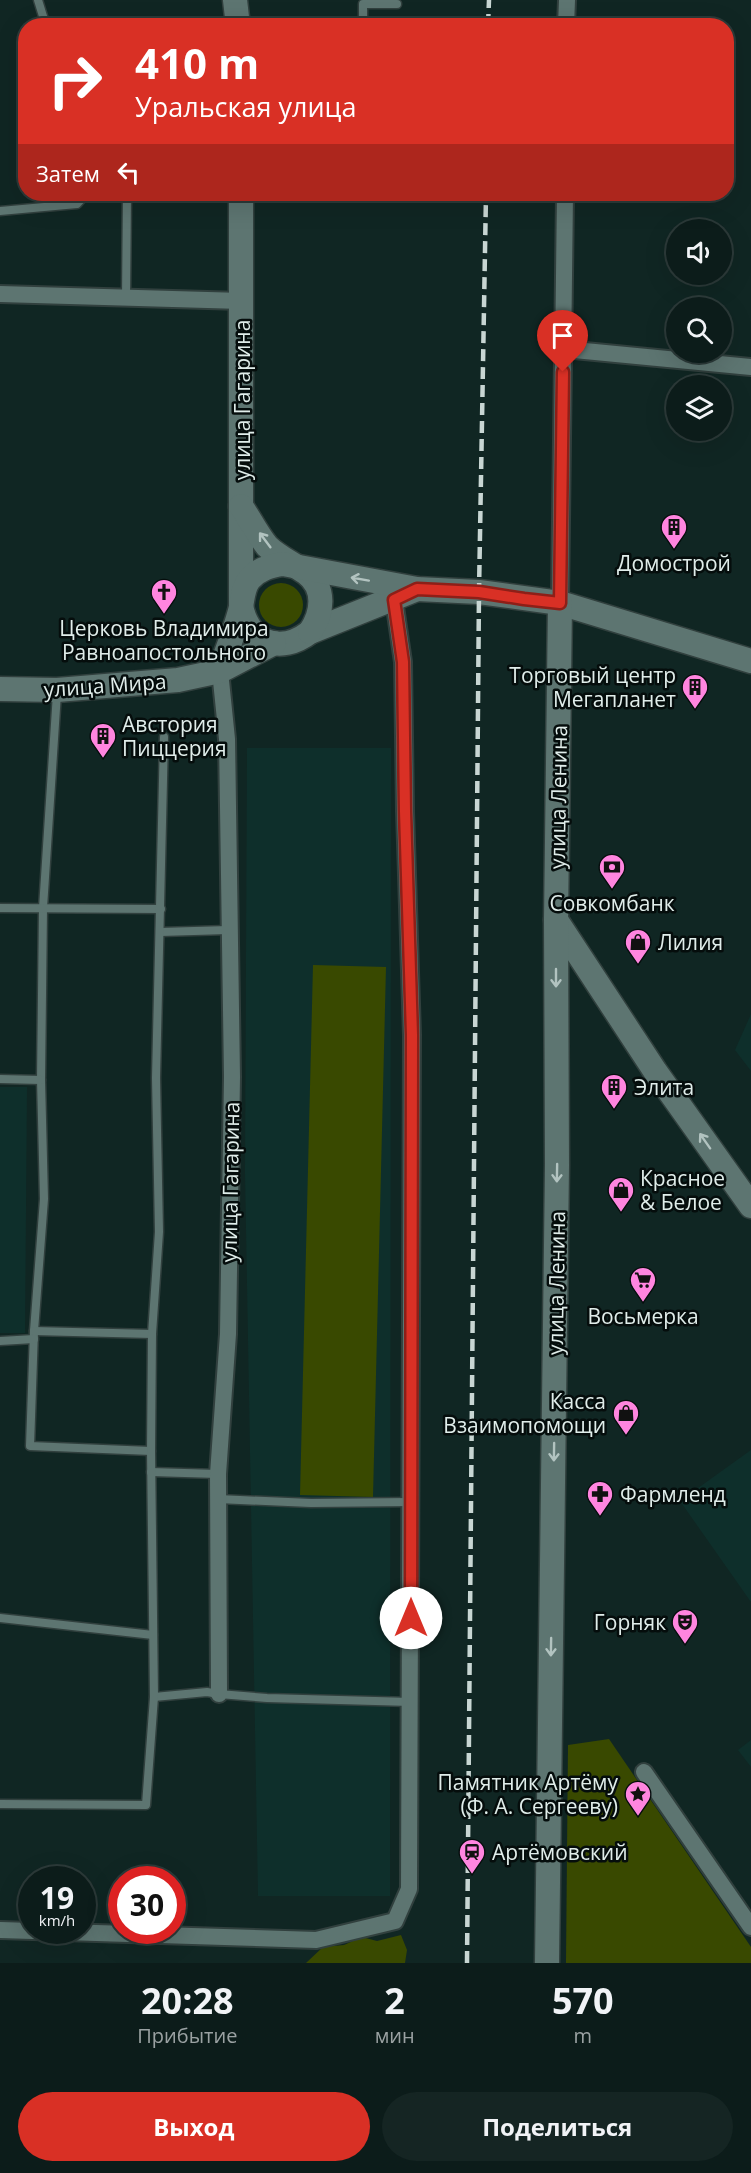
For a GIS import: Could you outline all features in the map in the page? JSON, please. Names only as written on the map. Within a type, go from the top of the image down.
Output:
[{"type":"main road","points":[[235,0],[237,18]]},
{"type":"main road","name":"улица Гагарина","points":[[241,201],[241,606]]},
{"type":"main road","points":[[242,506],[268,546],[307,573],[315,583],[320,595],[321,608],[318,621],[310,632]]},
{"type":"main road","points":[[220,670],[241,606],[243,593],[249,581],[258,572],[276,565],[417,589],[479,592],[560,603],[751,660]]},
{"type":"main road","points":[[241,606],[244,619],[261,639],[274,644],[287,644],[310,632],[417,589]]},
{"type":"main road","name":"улица Ленина","points":[[547,1963],[557,1187],[556,920],[560,603]]},
{"type":"main road","name":"улица Мира","points":[[0,689],[57,690],[178,680],[220,670],[274,644]]},
{"type":"main road","points":[[556,920],[655,1071],[751,1206]]},
{"type":"street","points":[[566,18],[567,0]]},
{"type":"street","points":[[560,603],[565,201]]},
{"type":"street","points":[[0,294],[242,301]]},
{"type":"street","points":[[564,349],[751,367]]},
{"type":"street","points":[[0,1930],[316,1940],[395,1921],[409,1889],[412,1035],[403,662],[394,600]]},
{"type":"street","name":"улица Гагарина","points":[[219,1694],[218,1474],[228,1334],[232,1077],[228,930],[227,739],[220,670]]},
{"type":"street","points":[[644,1772],[751,1927]]},
{"type":"lane","points":[[38,0],[44,18]]},
{"type":"lane","points":[[363,18],[363,4],[397,4]]},
{"type":"lane","points":[[0,211],[77,204],[80,201]]},
{"type":"lane","points":[[126,298],[127,201]]},
{"type":"lane","points":[[57,690],[43,908],[41,1080],[44,1199],[34,1335],[30,1446],[151,1451]]},
{"type":"lane","points":[[0,1804],[146,1805],[154,1697],[152,1334],[159,1232],[156,1078],[164,737]]},
{"type":"lane","points":[[0,908],[161,909]]},
{"type":"lane","points":[[160,932],[228,930]]},
{"type":"lane","points":[[0,1079],[41,1080]]},
{"type":"lane","points":[[0,1341],[34,1335],[152,1334]]},
{"type":"lane","points":[[151,1472],[218,1474]]},
{"type":"lane","points":[[218,1499],[311,1503],[411,1502]]},
{"type":"lane","points":[[0,1618],[153,1635]]},
{"type":"lane","points":[[154,1697],[207,1692],[411,1702]]},
{"type":"shaded area","points":[[247,748],[391,748],[390,1896],[258,1896],[245,1173]]},
{"type":"shaded area","points":[[751,1014],[751,1071],[735,1050]]},
{"type":"shaded area","points":[[0,1087],[27,1087],[25,1333],[0,1333]]},
{"type":"shaded area","points":[[751,1450],[751,1602],[680,1501]]},
{"type":"shaded area","points":[[751,1740],[751,1767],[738,1750]]},
{"type":"green space","points":[[281,583],[296,590],[303,605],[296,620],[281,627],[266,620],[259,605],[266,590]]},
{"type":"green space","points":[[313,965],[386,967],[373,1497],[300,1495]]},
{"type":"green space","points":[[609,1739],[751,1947],[751,1963],[566,1963],[568,1745]]},
{"type":"green space","points":[[401,1935],[407,1950],[405,1963],[306,1963],[323,1947],[344,1945],[362,1937],[377,1941]]},
{"type":"railway","points":[[488,18],[489,0]]},
{"type":"railway","points":[[467,1963],[479,592],[486,201]]},
{"type":"place","name":"Домострой","points":[[674,550]]},
{"type":"place","name":"Церковь Владимира Равноапостольного","points":[[164,615]]},
{"type":"place","name":"Торговый центр Мегапланет","points":[[695,710]]},
{"type":"place","name":"Австория Пиццерия","points":[[103,759]]},
{"type":"place","name":"Совкомбанк","points":[[612,890]]},
{"type":"place","name":"Лилия","points":[[638,965]]},
{"type":"place","name":"Элита","points":[[614,1110]]},
{"type":"place","name":"Красное & Белое","points":[[621,1213]]},
{"type":"place","name":"Восьмерка","points":[[643,1303]]},
{"type":"place","name":"Касса Взаимопомощи","points":[[626,1436]]},
{"type":"place","name":"Фармленд","points":[[600,1517]]},
{"type":"place","name":"Горняк","points":[[685,1645]]},
{"type":"place","name":"Памятник Артёму (Ф. А. Сергееву)","points":[[638,1817]]},
{"type":"place","name":"Артёмовский","points":[[472,1875]]},
{"type":"route","points":[[411,1618],[412,1035],[403,662],[394,600],[417,589],[479,592],[560,603],[563,372]]}]
